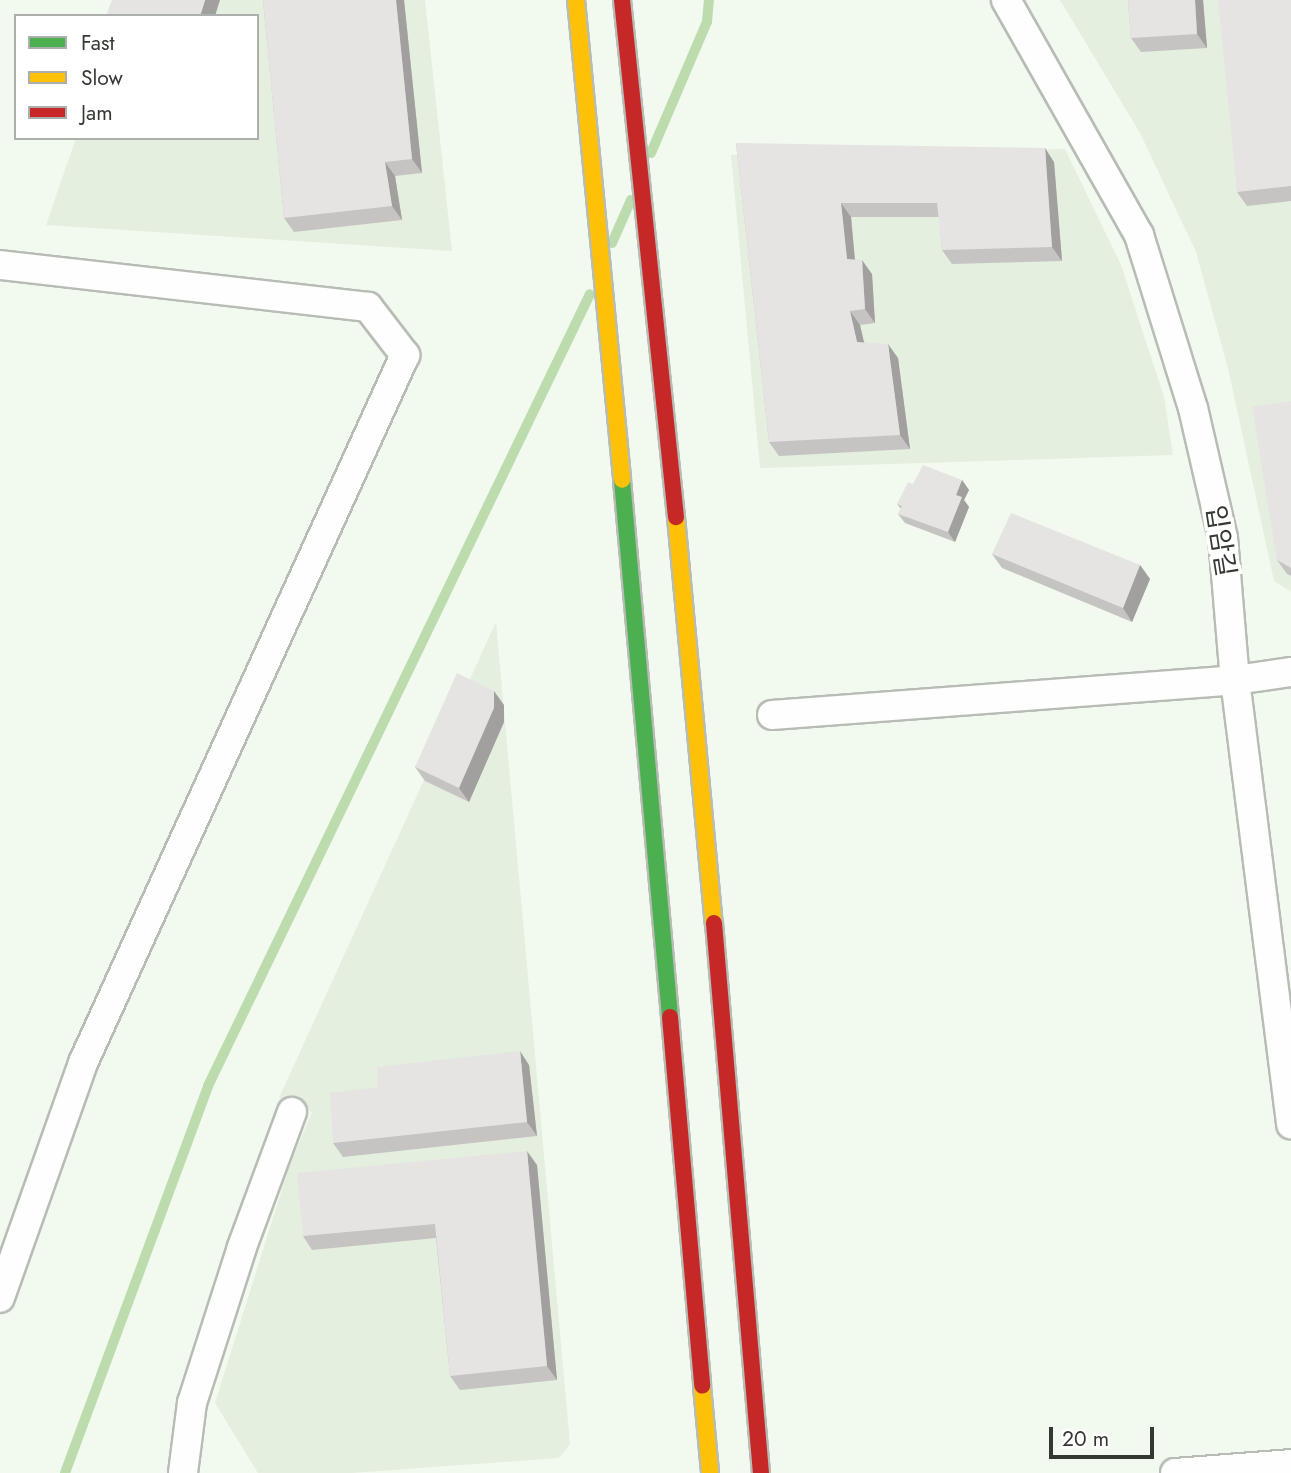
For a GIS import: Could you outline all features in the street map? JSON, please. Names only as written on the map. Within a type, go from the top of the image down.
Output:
[{"type":"main road","points":[[576,0],[620,457],[710,1473]]},
{"type":"main road","points":[[623,8],[691,660],[761,1473]]},
{"type":"street","name":"입암길","points":[[1006,0],[1139,235],[1193,408],[1223,538],[1235,680],[1291,1124]]},
{"type":"street","points":[[0,265],[369,307],[405,355],[83,1063],[0,1298]]},
{"type":"street","points":[[772,715],[1235,680],[1291,672]]},
{"type":"street","points":[[183,1473],[192,1403],[242,1247],[292,1112]]},
{"type":"street","points":[[1175,1473],[1291,1464]]},
{"type":"shaded area","points":[[123,0],[425,0],[452,251],[46,225],[75,140],[259,140],[259,14],[118,14]]},
{"type":"shaded area","points":[[1060,0],[1291,0],[1291,592],[1274,581],[1228,368],[1196,252],[1140,133]]},
{"type":"shaded area","points":[[1065,149],[1121,265],[1164,397],[1173,455],[760,468],[731,155]]},
{"type":"shaded area","points":[[496,622],[570,1444],[559,1458],[351,1473],[258,1473],[215,1403],[289,1167],[312,1112],[279,1098]]},
{"type":"building","points":[[112,0],[205,0],[201,14],[107,14]]},
{"type":"building","points":[[263,0],[396,0],[412,159],[385,162],[392,206],[284,218]]},
{"type":"building","points":[[1128,0],[1195,0],[1197,34],[1131,38]]},
{"type":"building","points":[[1218,0],[1291,0],[1291,186],[1237,192]]},
{"type":"building","points":[[736,143],[1045,148],[1052,247],[942,250],[937,203],[841,203],[847,259],[862,260],[865,309],[850,311],[857,342],[888,344],[900,435],[769,442]]},
{"type":"building","points":[[1291,401],[1291,568],[1277,560],[1252,407]]},
{"type":"building","points":[[923,465],[962,480],[956,495],[962,497],[948,532],[898,514],[902,506],[897,504],[908,482],[913,484]]},
{"type":"building","points":[[1011,513],[1140,565],[1123,608],[992,554]]},
{"type":"building","points":[[457,673],[494,691],[494,708],[459,788],[415,767]]},
{"type":"building","points":[[520,1051],[527,1122],[333,1143],[330,1093],[378,1087],[377,1067]]},
{"type":"building","points":[[527,1151],[547,1366],[450,1376],[435,1224],[303,1236],[297,1173]]},
{"type":"waterway","points":[[651,153],[707,22],[709,0]]},
{"type":"waterway","points":[[612,243],[631,200]]},
{"type":"waterway","points":[[65,1473],[208,1086],[590,294]]},
{"type":"traffic: fast","points":[[622,480],[670,1017]]},
{"type":"traffic: slow","points":[[576,0],[622,480]]},
{"type":"traffic: slow","points":[[676,517],[714,923]]},
{"type":"traffic: slow","points":[[702,1386],[710,1473]]},
{"type":"traffic: jam","points":[[622,0],[676,517]]},
{"type":"traffic: jam","points":[[714,923],[761,1473]]},
{"type":"traffic: jam","points":[[670,1017],[702,1386]]}]
